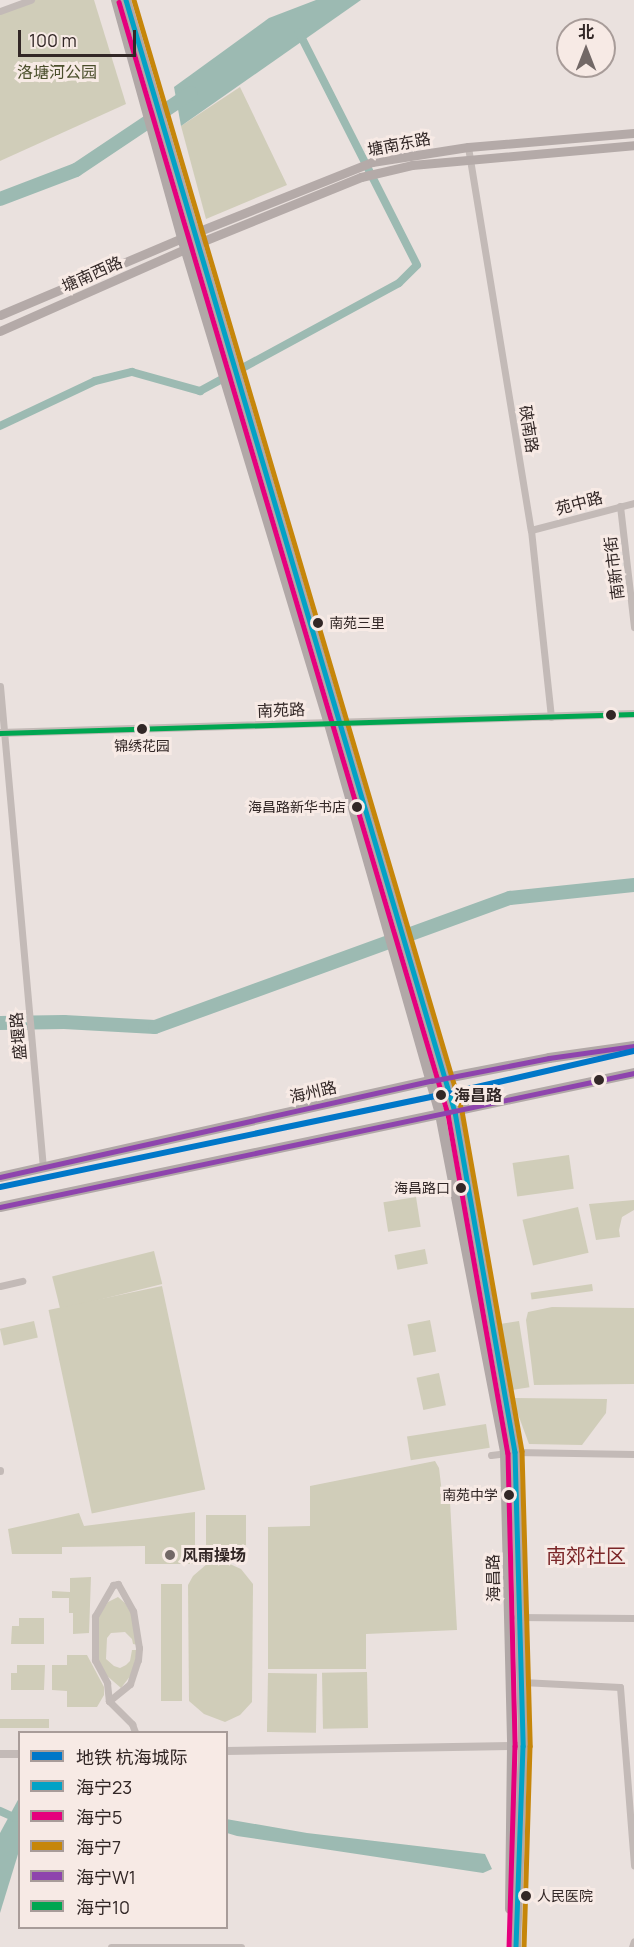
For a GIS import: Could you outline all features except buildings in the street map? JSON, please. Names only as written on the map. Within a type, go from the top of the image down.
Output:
[{"type":"main road","name":"海昌路","points":[[116,0],[182,238],[192,242]]},
{"type":"main road","name":"海昌路","points":[[126,0],[173,152],[192,242],[329,724],[390,911]]},
{"type":"main road","name":"塘南东路","points":[[192,242],[372,162],[468,147],[634,133]]},
{"type":"main road","name":"塘南东路","points":[[192,242],[361,177],[388,171],[470,159],[634,145]]},
{"type":"main road","name":"塘南西路","points":[[0,315],[182,238]]},
{"type":"main road","name":"塘南西路","points":[[0,331],[192,242]]},
{"type":"main road","name":"海昌路","points":[[235,393],[341,723],[406,968],[440,1114],[510,1453]]},
{"type":"main road","name":"海昌路","points":[[406,968],[455,1112],[510,1453],[517,1746],[516,1947]]},
{"type":"main road","name":"海州路","points":[[0,1177],[445,1078],[549,1058],[634,1046]]},
{"type":"main road","points":[[0,1207],[634,1073]]},
{"type":"main road","name":"海昌路","points":[[510,1947],[517,1746],[522,1682],[514,1617]]},
{"type":"street","points":[[0,11],[31,0]]},
{"type":"street","name":"硖南路","points":[[468,147],[531,530],[550,717]]},
{"type":"street","name":"苑中路","points":[[531,530],[634,502]]},
{"type":"street","name":"南新市街","points":[[620,506],[634,627]]},
{"type":"street","name":"盛堰路","points":[[0,686],[2,733],[43,1168]]},
{"type":"street","name":"南苑路","points":[[2,733],[634,714]]},
{"type":"street","points":[[0,1286],[22,1281]]},
{"type":"street","points":[[491,1455],[510,1453],[634,1454]]},
{"type":"street","points":[[109,1701],[129,1684],[138,1660],[139,1648],[133,1611],[118,1584],[113,1585],[95,1616],[94,1660],[106,1683],[109,1701],[132,1724],[135,1731]]},
{"type":"street","points":[[514,1617],[634,1618]]},
{"type":"street","points":[[522,1682],[620,1687],[634,1865]]},
{"type":"street","points":[[228,1751],[517,1746]]},
{"type":"street","points":[[0,1754],[18,1754]]},
{"type":"street","points":[[632,1947],[634,1941]]},
{"type":"street","points":[[111,1947],[241,1947]]},
{"type":"green space","name":"洛塘河公园","points":[[31,0],[94,0],[126,104],[0,161],[0,11]]},
{"type":"green space","points":[[240,87],[287,185],[206,219],[181,126]]},
{"type":"green space","points":[[569,1155],[574,1189],[517,1197],[513,1163]]},
{"type":"green space","points":[[416,1197],[421,1227],[388,1232],[383,1202]]},
{"type":"green space","points":[[634,1200],[634,1210],[622,1217],[620,1237],[596,1240],[589,1204]]},
{"type":"green space","points":[[578,1207],[589,1253],[533,1266],[522,1220]]},
{"type":"green space","points":[[425,1249],[428,1264],[397,1270],[395,1255]]},
{"type":"green space","points":[[154,1251],[162,1284],[60,1309],[52,1276]]},
{"type":"green space","points":[[592,1284],[593,1291],[532,1300],[531,1293]]},
{"type":"green space","points":[[162,1286],[205,1489],[92,1514],[49,1310]]},
{"type":"green space","points":[[552,1307],[634,1308],[634,1384],[534,1385],[526,1320],[528,1312]]},
{"type":"green space","points":[[430,1320],[436,1351],[414,1356],[407,1324]]},
{"type":"green space","points":[[34,1321],[38,1338],[4,1345],[0,1329]]},
{"type":"green space","points":[[519,1321],[529,1387],[512,1390],[501,1324]]},
{"type":"green space","points":[[439,1373],[446,1405],[423,1410],[417,1378]]},
{"type":"green space","points":[[512,1398],[607,1399],[606,1413],[582,1445],[529,1444]]},
{"type":"green space","points":[[486,1424],[490,1448],[411,1460],[407,1437]]},
{"type":"green space","points":[[435,1461],[439,1468],[442,1493],[450,1501],[457,1630],[366,1634],[366,1669],[268,1669],[268,1527],[310,1526],[310,1486]]},
{"type":"green space","points":[[195,1512],[195,1564],[145,1564],[145,1546],[62,1547],[62,1554],[12,1554],[8,1529],[79,1513],[84,1526]]},
{"type":"green space","points":[[206,1515],[246,1515],[246,1555],[206,1555]]},
{"type":"green space","points":[[221,1560],[241,1569],[253,1584],[252,1702],[240,1715],[225,1722],[204,1714],[189,1701],[188,1585],[193,1576],[208,1563]]},
{"type":"green space","points":[[91,1577],[89,1633],[73,1634],[73,1613],[69,1613],[69,1598],[52,1598],[52,1591],[70,1592],[70,1578]]},
{"type":"green space","points":[[161,1584],[182,1584],[182,1701],[161,1701]]},
{"type":"green space","points":[[118,1597],[131,1613],[138,1645],[133,1644],[132,1639],[125,1632],[111,1633],[107,1638],[106,1659],[114,1666],[120,1668],[126,1665],[130,1661],[132,1650],[138,1650],[131,1675],[121,1688],[106,1675],[97,1658],[96,1620],[108,1602]]},
{"type":"green space","points":[[19,1618],[44,1618],[44,1644],[11,1644],[12,1626],[19,1626]]},
{"type":"green space","points":[[67,1655],[87,1655],[104,1687],[104,1695],[97,1707],[67,1707],[67,1691],[52,1690],[52,1665],[67,1665]]},
{"type":"green space","points":[[17,1665],[45,1665],[44,1690],[11,1690],[11,1673],[17,1673]]},
{"type":"green space","points":[[367,1672],[368,1728],[323,1729],[322,1673]]},
{"type":"green space","points":[[268,1673],[317,1674],[316,1733],[267,1732]]},
{"type":"green space","points":[[0,1719],[49,1719],[49,1728],[0,1728]]},
{"type":"water","points":[[316,0],[361,0],[181,126],[174,87],[269,18]]},
{"type":"water","points":[[18,1800],[18,1854],[0,1913],[0,1833]]},
{"type":"water","points":[[228,1819],[307,1833],[485,1854],[492,1869],[483,1873],[228,1833]]},
{"type":"waterway","points":[[0,426],[95,381],[132,372],[200,391],[399,283],[417,265],[299,32]]},
{"type":"waterway","points":[[0,199],[76,170],[191,93]]},
{"type":"waterway","points":[[0,1023],[64,1022],[155,1027],[510,898],[634,885]]},
{"type":"waterway","points":[[0,1811],[16,1818]]},
{"type":"metro line","name":"杭海城际","points":[[0,1187],[442,1095],[634,1051]]},
{"type":"transit line","name":"海宁23","points":[[126,0],[455,1112],[515,1452],[523,1746],[516,1947]]},
{"type":"transit line","name":"海宁7","points":[[134,0],[462,1111],[522,1451],[530,1746],[524,1947]]},
{"type":"transit line","name":"海宁5","points":[[119,2],[448,1114],[508,1453],[515,1746],[509,1947]]},
{"type":"transit line","name":"海宁10","points":[[0,733],[634,714]]},
{"type":"transit line","name":"海宁W1","points":[[0,1177],[431,1081],[549,1058],[634,1046]]},
{"type":"transit line","name":"海宁W1","points":[[0,1207],[634,1073]]},
{"type":"place","name":"南苑三里","points":[[318,623]]},
{"type":"place","name":"锦绣花园","points":[[142,729]]},
{"type":"place","name":"海昌路新华书店","points":[[357,807]]},
{"type":"place","name":"海昌路","points":[[441,1095]]},
{"type":"place","name":"海昌路口","points":[[461,1188]]},
{"type":"place","name":"南苑中学","points":[[509,1495]]},
{"type":"place","name":"风雨操场","points":[[170,1555]]},
{"type":"place","name":"人民医院","points":[[526,1896]]},
{"type":"district","name":"南郊社区","points":[[586,1555]]}]
